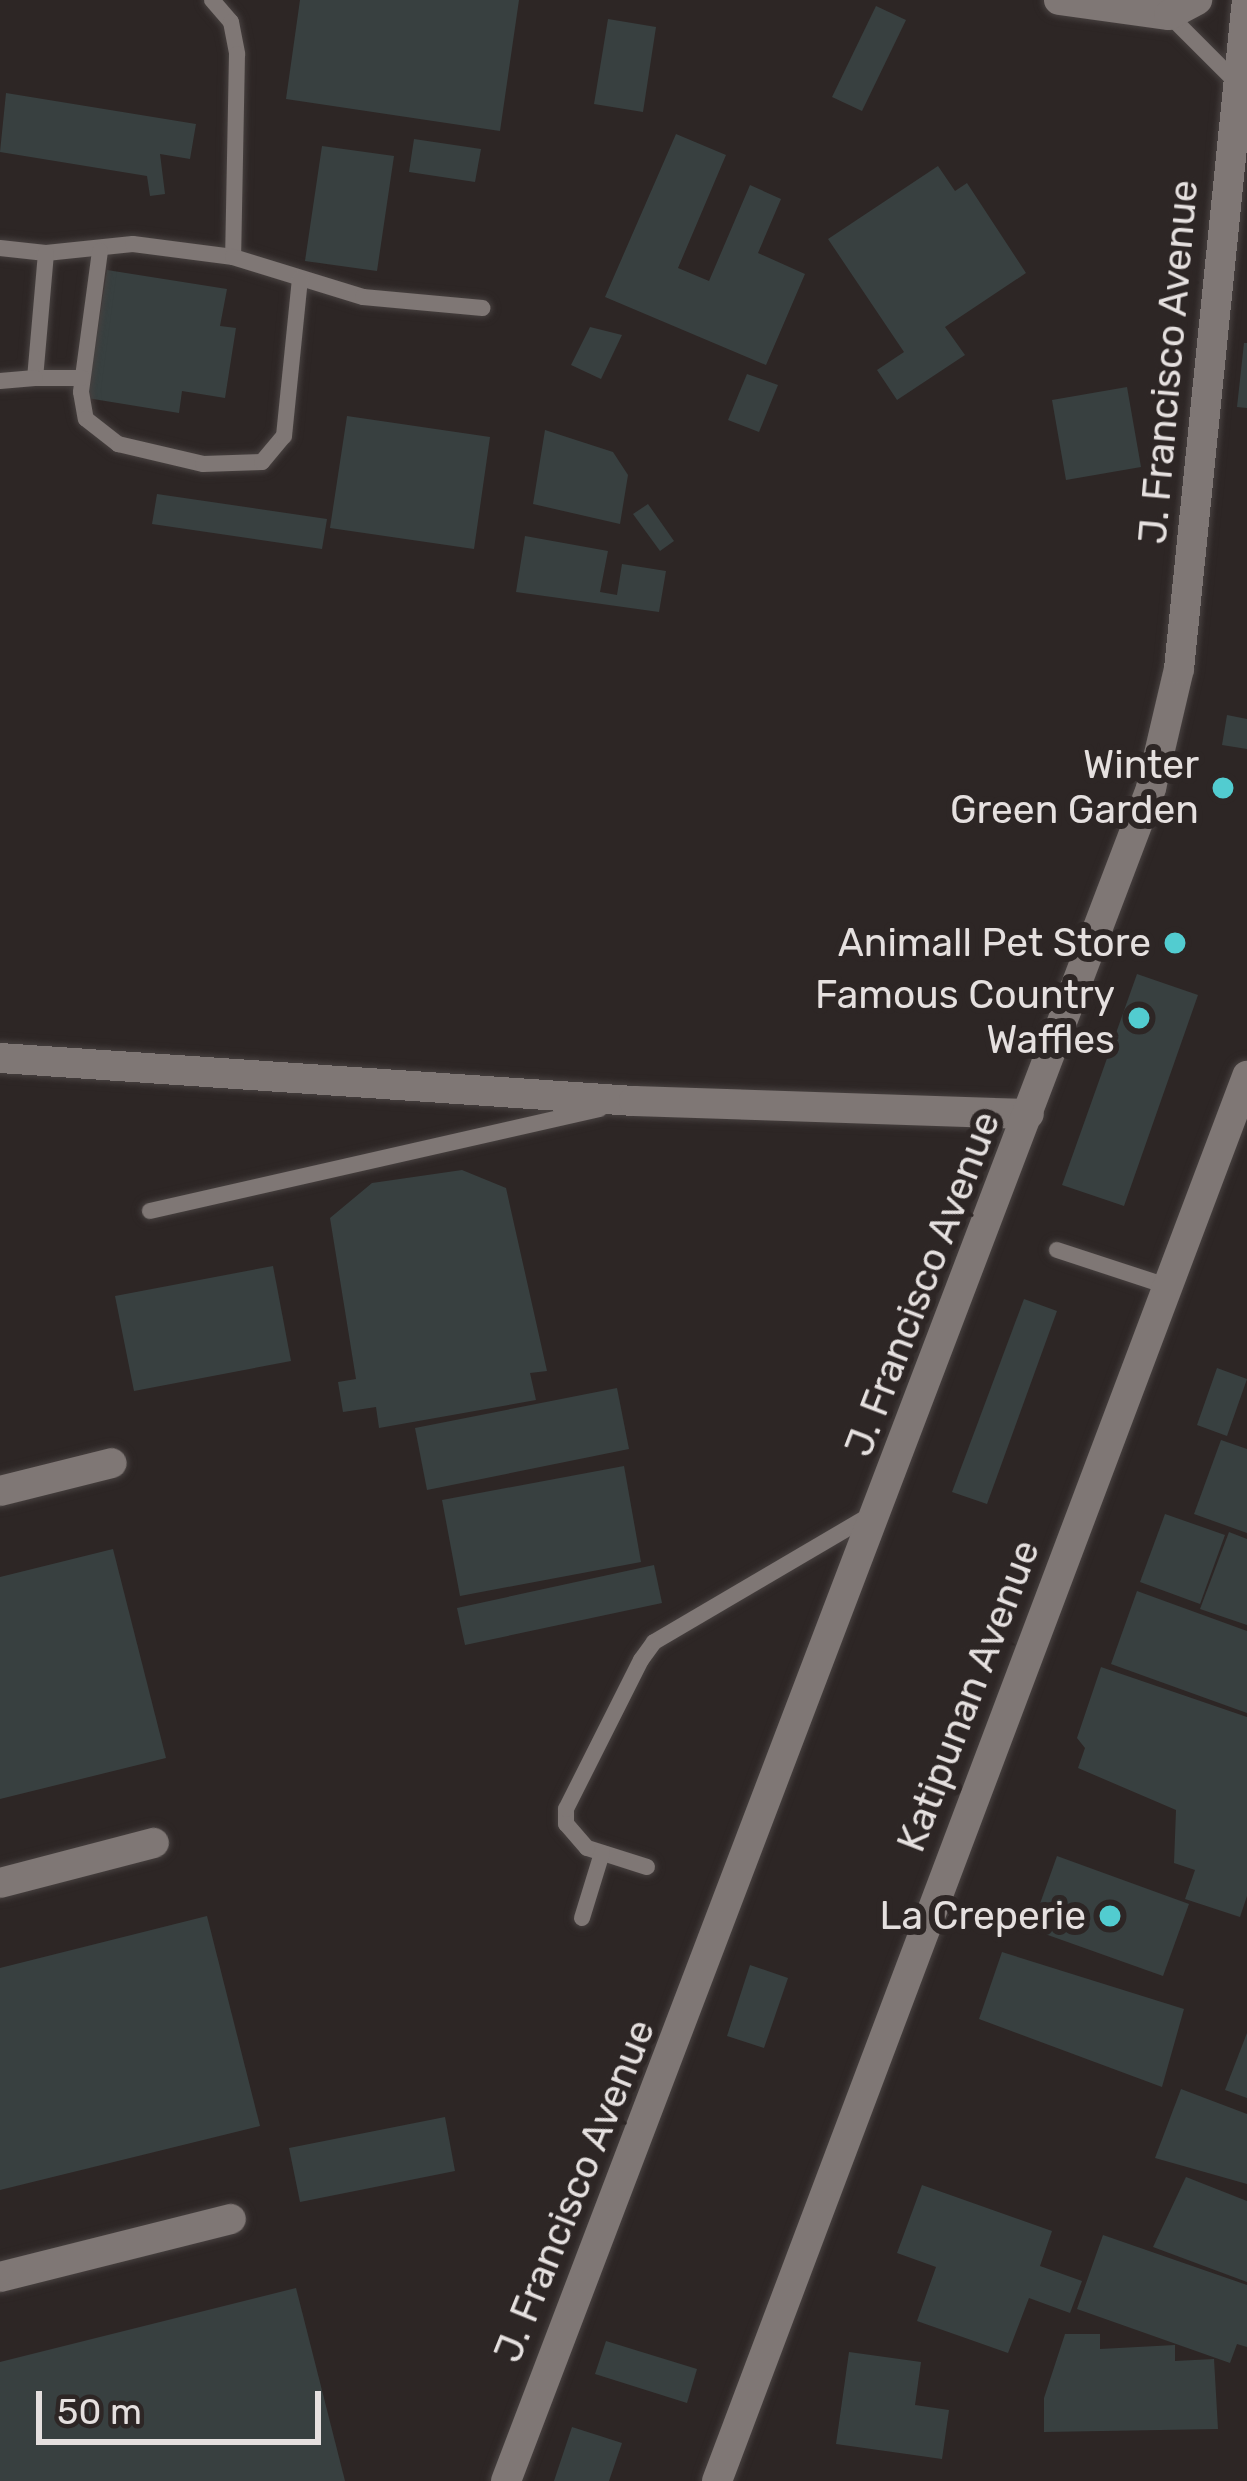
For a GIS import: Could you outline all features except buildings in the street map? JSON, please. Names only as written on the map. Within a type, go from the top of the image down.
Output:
[{"type":"street","points":[[1059,0],[1169,15],[1198,0]]},
{"type":"street","name":"J. Francisco Avenue","points":[[506,2481],[880,1510],[1151,788],[1179,669],[1247,0]]},
{"type":"street","points":[[0,1058],[634,1101],[1029,1114]]},
{"type":"street","name":"Katipunan Avenue","points":[[717,2481],[1167,1286],[1245,1091]]},
{"type":"street","points":[[0,1491],[112,1462]]},
{"type":"street","points":[[0,1883],[154,1843]]},
{"type":"street","points":[[0,2277],[231,2219]]},
{"type":"lane","points":[[212,0],[231,22],[237,54],[233,257]]},
{"type":"lane","points":[[1169,15],[1237,82]]},
{"type":"lane","points":[[0,248],[46,253],[133,244],[233,257],[363,297],[482,308]]},
{"type":"lane","points":[[100,251],[82,377],[86,419],[118,444],[203,464],[262,462],[288,420],[300,279]]},
{"type":"lane","points":[[35,378],[46,253]]},
{"type":"lane","points":[[0,381],[82,377]]},
{"type":"lane","points":[[150,1210],[634,1101]]},
{"type":"lane","points":[[1058,1250],[1167,1286]]},
{"type":"lane","points":[[647,1867],[572,1839],[566,1809],[654,1642],[880,1510]]},
{"type":"lane","points":[[582,1918],[602,1853]]},
{"type":"place","name":"Winter Green Garden","points":[[1223,788]]},
{"type":"place","name":"Animall Pet Store","points":[[1175,943]]},
{"type":"place","name":"Famous Country Waffles","points":[[1139,1018]]},
{"type":"place","name":"La Creperie","points":[[1110,1916]]}]
